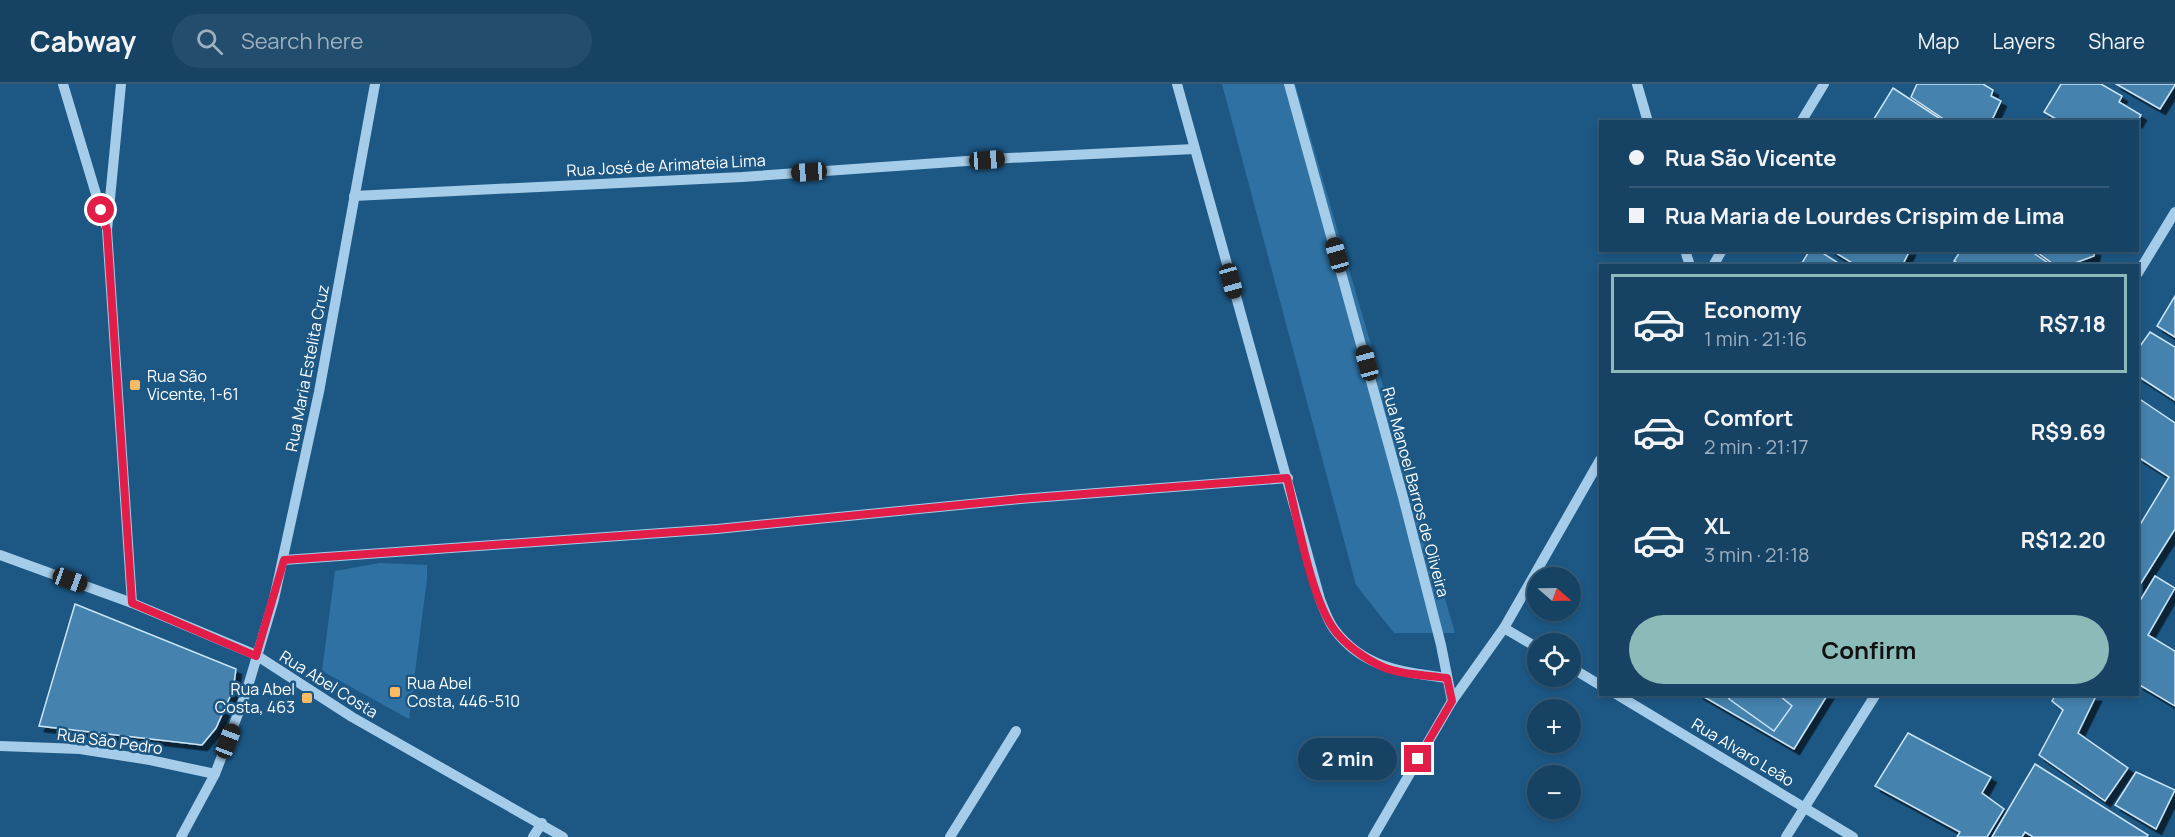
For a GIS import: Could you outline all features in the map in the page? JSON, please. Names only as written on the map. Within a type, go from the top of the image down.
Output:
[{"type":"street","points":[[63,84],[107,230]]},
{"type":"street","points":[[121,84],[107,230],[132,603]]},
{"type":"street","name":"Rua Maria Estelita Cruz","points":[[182,837],[215,774],[246,693],[284,560],[319,393],[375,84]]},
{"type":"street","points":[[1177,84],[1320,599],[1333,627],[1346,643],[1361,654],[1383,667],[1447,678]]},
{"type":"street","name":"Rua Manoel Barros de Oliveira","points":[[1289,84],[1403,497],[1441,645],[1452,701]]},
{"type":"street","points":[[1637,84],[1647,120]]},
{"type":"street","points":[[1802,120],[1824,84]]},
{"type":"street","name":"Rua José de Arimateia Lima","points":[[354,196],[742,177],[1009,158],[1194,149]]},
{"type":"street","points":[[2139,271],[2175,212]]},
{"type":"street","points":[[1373,837],[1452,701],[1504,628],[1599,462]]},
{"type":"street","points":[[284,560],[717,529],[1020,499],[1287,478]]},
{"type":"street","name":"Rua Abel Costa","points":[[0,555],[132,603],[256,656],[352,717],[563,837]]},
{"type":"street","points":[[1504,628],[1527,642]]},
{"type":"street","points":[[1581,674],[1599,684]]},
{"type":"street","name":"Rua Alvaro Leão","points":[[1619,696],[1853,837]]},
{"type":"street","points":[[1786,837],[1875,696]]},
{"type":"street","points":[[950,837],[1016,731]]},
{"type":"street","name":"Rua São Pedro","points":[[0,746],[80,749],[150,760],[215,774]]},
{"type":"street","points":[[533,837],[542,824]]},
{"type":"shaded area","points":[[1222,84],[1295,84],[1455,633],[1394,633],[1356,585]]},
{"type":"shaded area","points":[[380,563],[427,565],[409,719],[322,671],[335,571]]},
{"type":"building","points":[[1917,84],[1983,84],[1993,90],[1991,96],[2001,101],[1992,120],[1945,120],[1911,97]]},
{"type":"building","points":[[2061,84],[2101,84],[2122,96],[2119,102],[2141,115],[2138,120],[2058,120],[2044,112]]},
{"type":"building","points":[[2116,84],[2175,84],[2175,85],[2160,109]]},
{"type":"building","points":[[1893,88],[1942,120],[1873,120]]},
{"type":"building","points":[[1809,252],[1821,252],[1840,264],[1801,264]]},
{"type":"building","points":[[1834,252],[1909,252],[1903,264],[1854,264]]},
{"type":"building","points":[[1960,252],[2032,252],[2050,264],[1959,264],[1954,261]]},
{"type":"building","points":[[2037,252],[2095,252],[2094,256],[2072,264],[2053,264]]},
{"type":"building","points":[[2175,296],[2175,337],[2157,326]]},
{"type":"building","points":[[2150,332],[2175,347],[2175,400],[2139,377],[2139,348]]},
{"type":"building","points":[[2139,399],[2175,423],[2175,529],[2139,586],[2139,526],[2169,477],[2139,458]]},
{"type":"building","points":[[2155,576],[2175,588],[2148,635],[2175,651],[2175,706],[2139,685],[2139,602]]},
{"type":"building","points":[[75,604],[236,669],[233,690],[216,728],[202,745],[39,726]]},
{"type":"building","points":[[1702,696],[1827,696],[1794,749]]},
{"type":"building","points":[[1730,696],[1780,696],[1792,706],[1774,731],[1729,699]]},
{"type":"building","points":[[2055,696],[2096,696],[2078,733],[2128,768],[2105,801],[2039,755],[2063,710],[2052,701]]},
{"type":"building","points":[[1908,733],[1991,777],[1982,793],[2004,809],[1987,837],[1957,837],[1960,832],[1875,786]]},
{"type":"building","points":[[2035,764],[2148,835],[2147,837],[2033,837],[2025,832],[2022,837],[1992,837]]},
{"type":"building","points":[[2136,772],[2175,790],[2156,829],[2115,805]]},
{"type":"place","name":"Rua São Vicente, 1-61","points":[[135,385]]},
{"type":"place","name":"Rua Abel Costa, 446-510","points":[[395,692]]},
{"type":"place","name":"Rua Abel Costa, 463","points":[[307,698]]},
{"type":"route","points":[[101,210],[107,230],[132,603],[256,656],[284,560],[717,529],[1020,499],[1287,478],[1312,576],[1333,627],[1346,643],[1383,667],[1447,678],[1452,701],[1418,759]]}]
